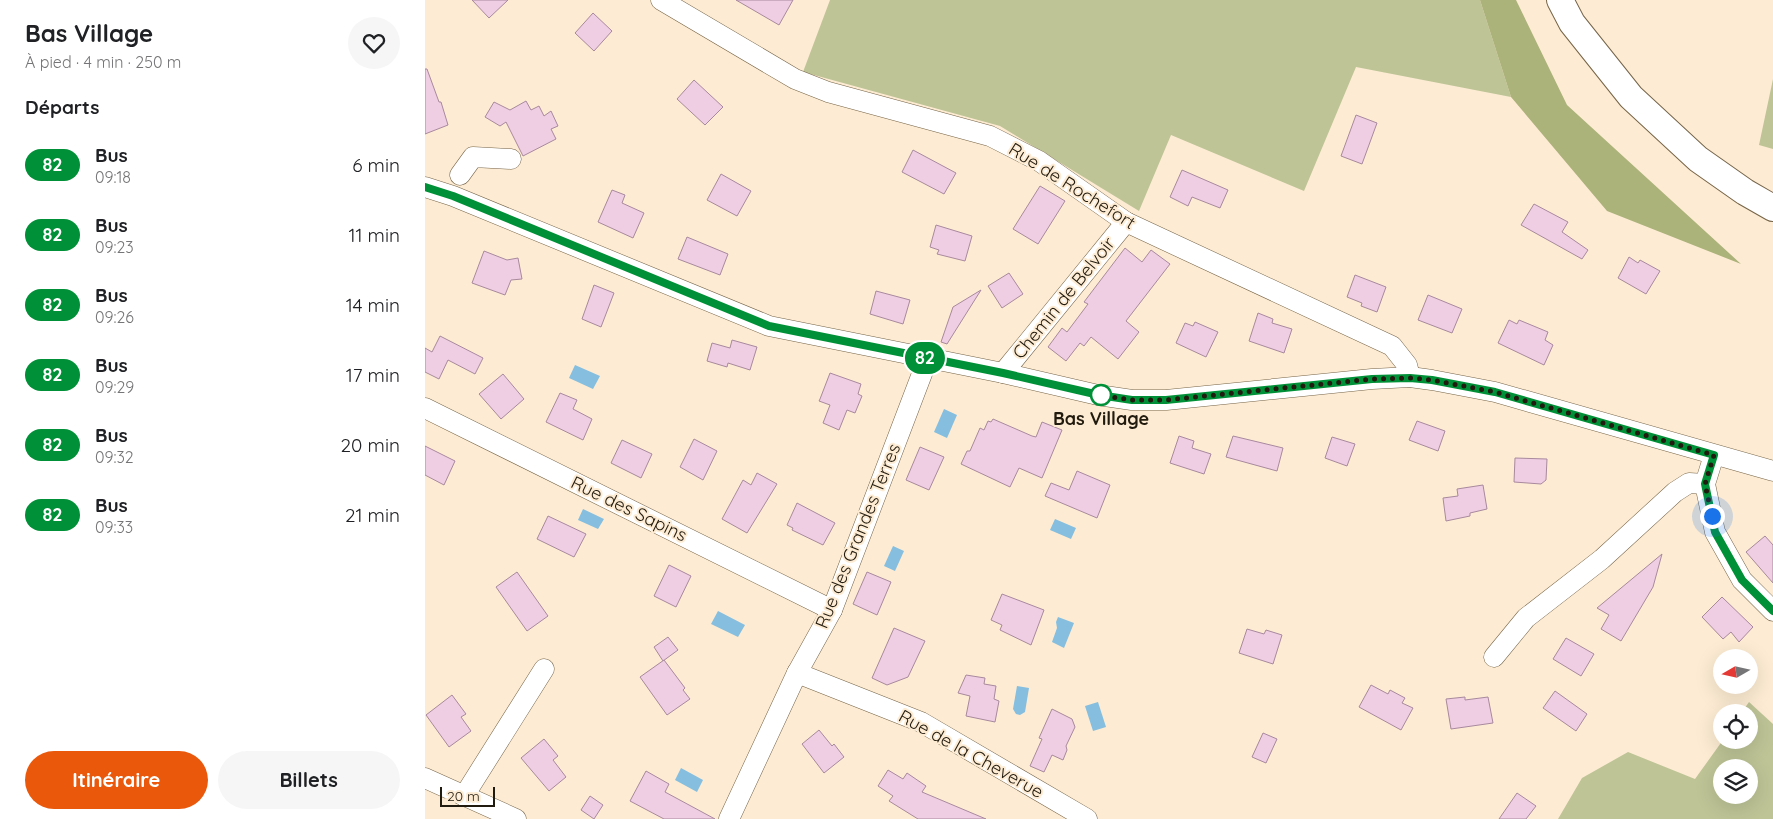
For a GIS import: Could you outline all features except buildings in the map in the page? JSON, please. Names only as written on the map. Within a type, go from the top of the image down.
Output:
[{"type":"main road","points":[[1560,0],[1572,23],[1631,97],[1698,159],[1745,192],[1773,208]]},
{"type":"street","name":"Rue de Rochefort","points":[[661,0],[795,79],[828,92],[990,136],[1039,160],[1126,222],[1392,346],[1407,364],[1410,378]]},
{"type":"street","points":[[460,175],[473,157],[511,159]]},
{"type":"street","points":[[425,187],[453,196],[769,326],[1003,373],[1099,395],[1132,400],[1174,399],[1372,379],[1410,378],[1432,380],[1495,392],[1773,471]]},
{"type":"street","name":"Chemin de Belvoir","points":[[1003,373],[1126,222]]},
{"type":"street","name":"Rue des Grandes Terres","points":[[729,819],[797,673],[832,610],[928,358]]},
{"type":"street","name":"Rue des Sapins","points":[[425,408],[832,610]]},
{"type":"street","points":[[1714,455],[1705,484],[1715,532],[1742,580],[1773,611]]},
{"type":"street","points":[[1494,656],[1526,618],[1602,559],[1675,492],[1689,483],[1705,484]]},
{"type":"street","points":[[464,796],[544,669]]},
{"type":"street","name":"Rue de la Cheverue","points":[[797,673],[921,722],[1087,819]]},
{"type":"street","points":[[425,778],[516,819]]},
{"type":"green space","points":[[830,0],[1480,0],[1511,97],[1356,67],[1304,191],[1171,135],[1139,211],[1000,126],[803,72]]},
{"type":"green space","points":[[1480,0],[1516,0],[1567,105],[1741,264],[1607,211],[1511,97]]},
{"type":"green space","points":[[1773,79],[1773,149],[1759,145]]},
{"type":"green space","points":[[1758,710],[1773,724],[1773,819],[1558,819],[1582,778],[1628,752],[1695,779],[1717,749],[1758,749]]},
{"type":"water","points":[[575,365],[600,376],[593,389],[569,378]]},
{"type":"water","points":[[944,409],[957,415],[947,438],[934,432]]},
{"type":"water","points":[[583,509],[604,519],[598,529],[578,520]]},
{"type":"water","points":[[1055,519],[1076,528],[1071,539],[1050,530]]},
{"type":"water","points":[[893,546],[904,551],[895,571],[884,566]]},
{"type":"water","points":[[718,611],[745,625],[738,637],[711,624]]},
{"type":"water","points":[[1058,617],[1074,623],[1064,648],[1052,642],[1057,628],[1056,622]]},
{"type":"water","points":[[1017,686],[1029,688],[1025,712],[1020,715],[1016,714],[1013,709]]},
{"type":"water","points":[[1098,702],[1106,727],[1093,731],[1085,706]]},
{"type":"water","points":[[681,768],[703,780],[697,792],[675,780]]},
{"type":"bus line","name":"82","points":[[425,187],[453,196],[769,326],[1003,373],[1099,395],[1132,400],[1166,400],[1372,379],[1421,378],[1495,392],[1714,455],[1705,484],[1715,532],[1742,580],[1773,611]]},
{"type":"place","name":"Bas Village","points":[[1101,395]]},
{"type":"route","points":[[1101,395],[1099,395],[1132,400],[1166,400],[1372,379],[1410,378],[1432,380],[1495,392],[1714,455],[1705,484],[1712,516]]}]
